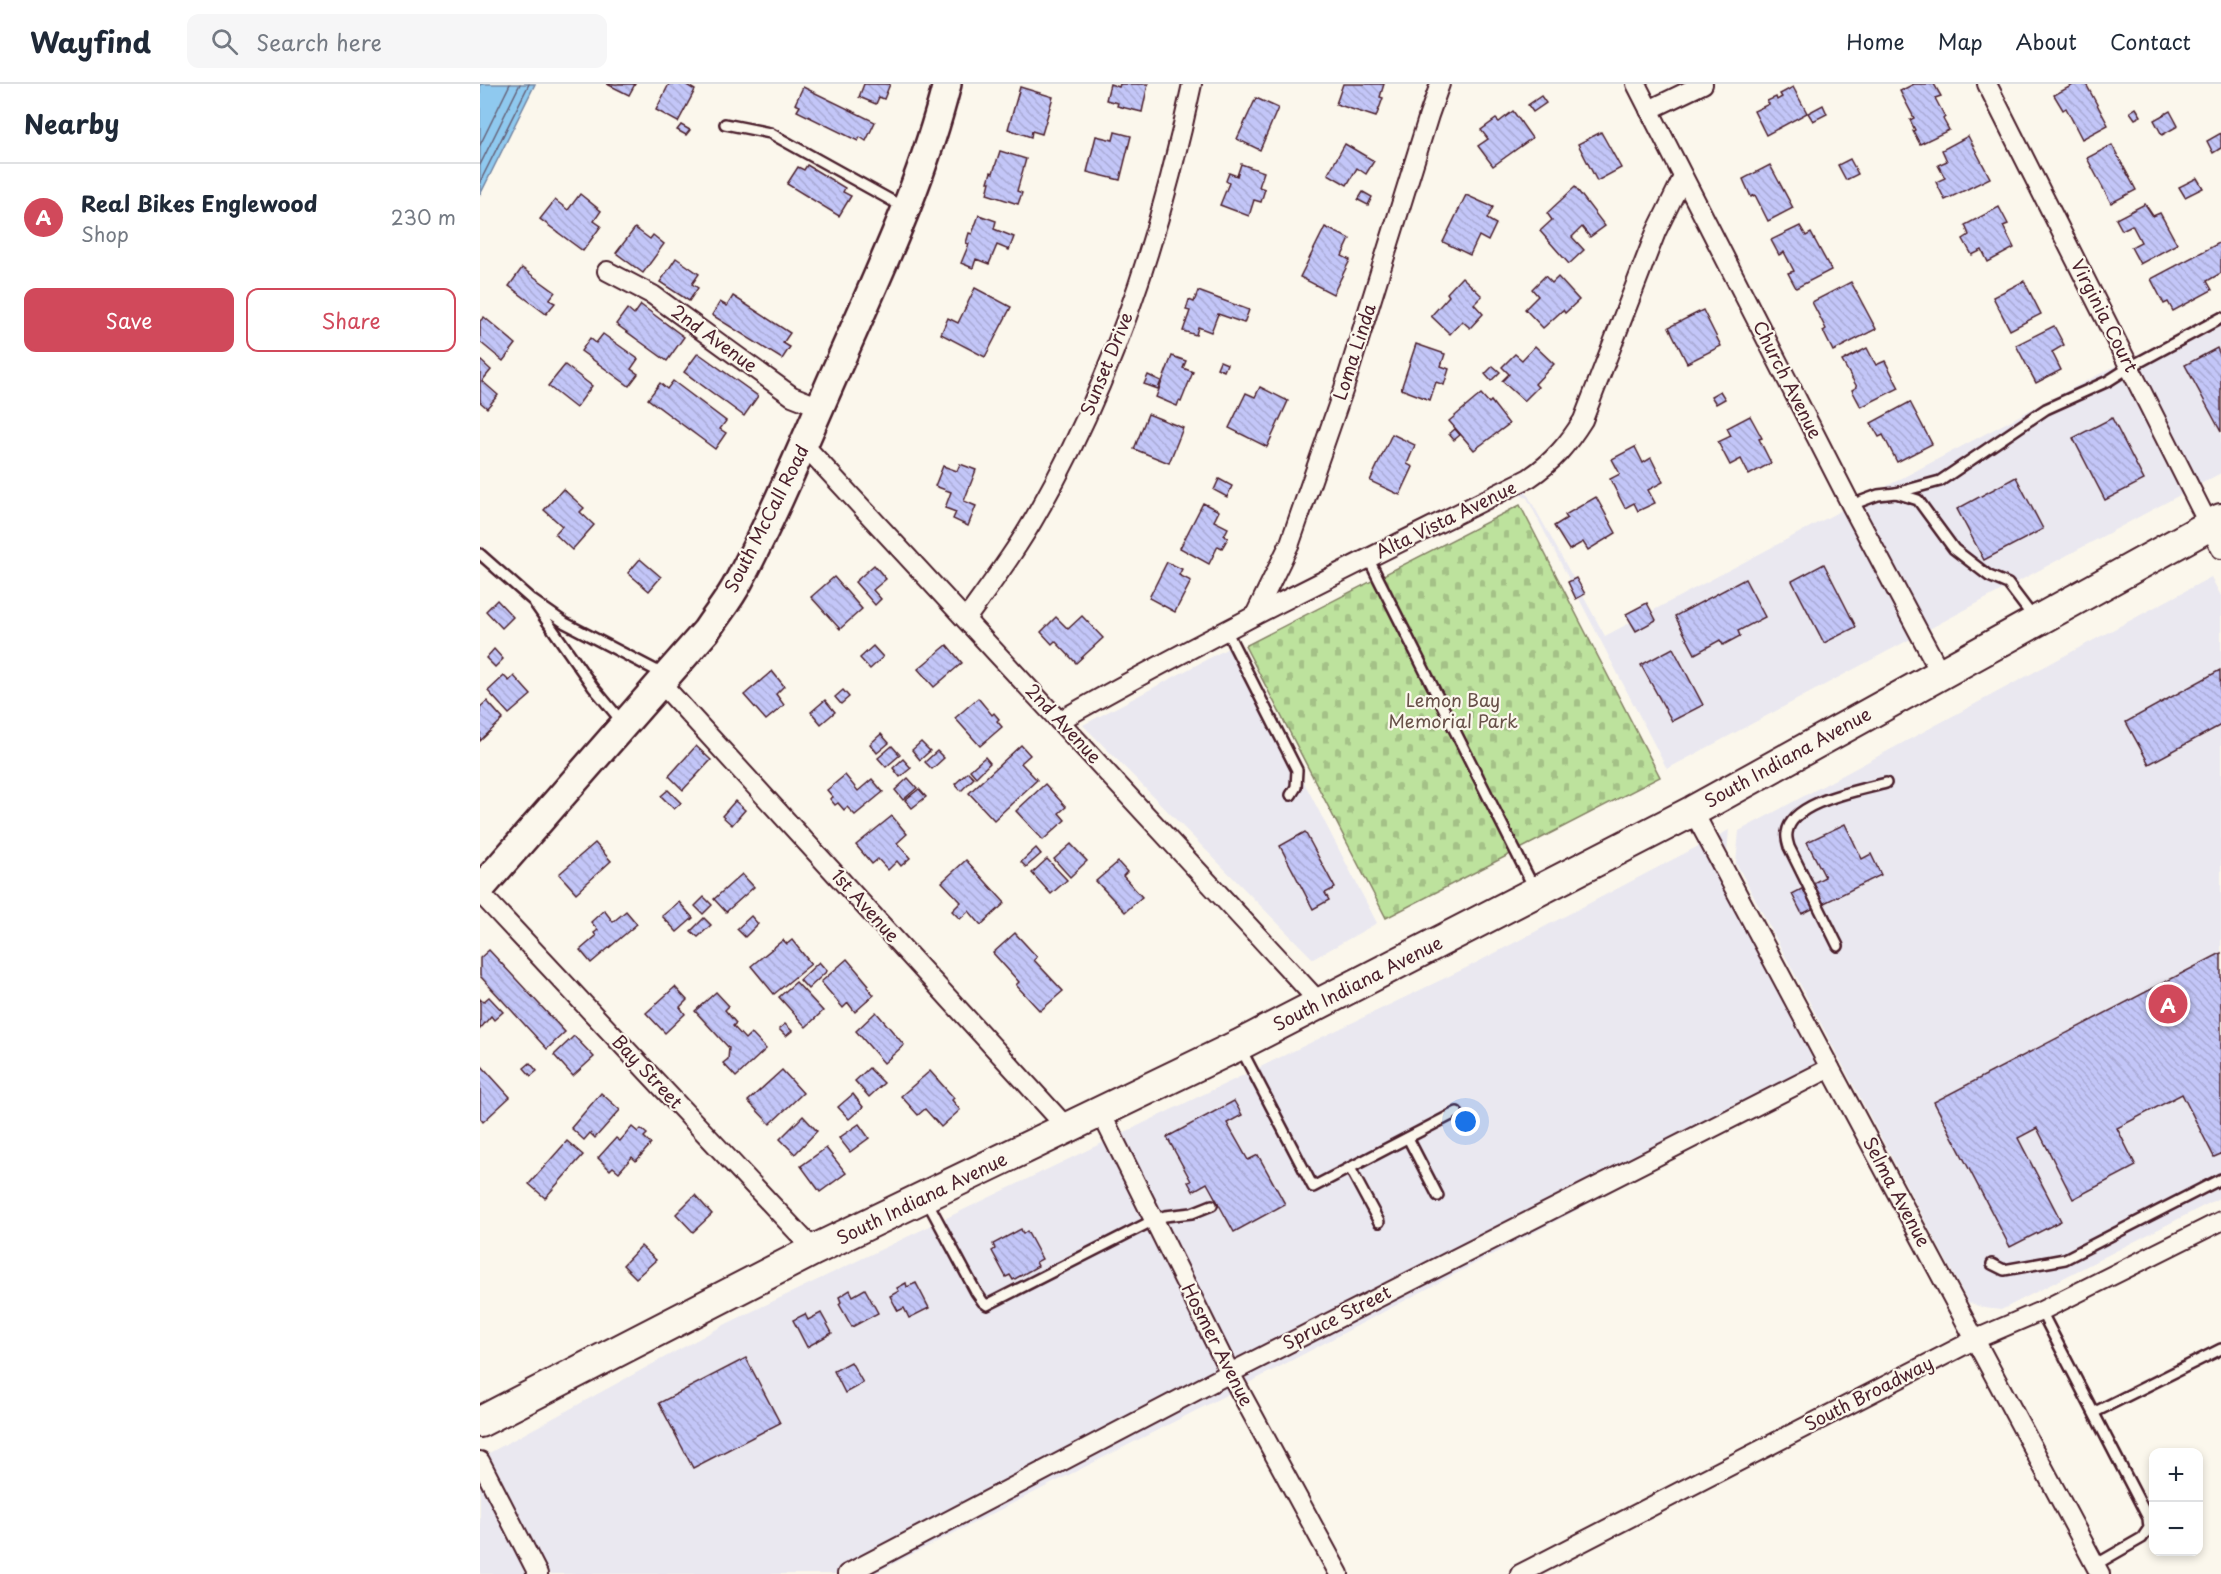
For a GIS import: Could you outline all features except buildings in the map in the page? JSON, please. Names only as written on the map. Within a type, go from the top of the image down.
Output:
[{"type":"main road","name":"South Indiana Avenue","points":[[480,1422],[814,1250],[1101,1113],[1320,1004],[1693,810],[2035,621],[2217,531]]},
{"type":"street","name":"South McCall Road","points":[[480,889],[706,631],[738,583],[805,446],[907,209],[939,117],[947,84]]},
{"type":"street","name":"Sunset Drive","points":[[966,619],[1007,562],[1039,511],[1076,440],[1109,366],[1140,280],[1162,209],[1192,84]]},
{"type":"street","name":"Loma Linda","points":[[1255,615],[1290,543],[1344,388],[1440,84]]},
{"type":"street","name":"Church Avenue","points":[[1636,84],[1851,505],[1941,674]]},
{"type":"street","points":[[1649,110],[1703,84]]},
{"type":"street","name":"Virginia Court","points":[[1988,84],[2130,367],[2217,531]]},
{"type":"street","name":"Alta Vista Avenue","points":[[1059,721],[1255,615],[1529,478],[1555,458],[1570,441],[1583,420],[1656,232],[1683,177]]},
{"type":"street","name":"2nd Avenue","points":[[607,271],[653,295],[792,396],[820,407]]},
{"type":"street","name":"2nd Avenue","points":[[805,446],[1320,1004]]},
{"type":"street","name":"1st Avenue","points":[[664,680],[1068,1129]]},
{"type":"street","name":"Selma Avenue","points":[[1693,810],[2098,1570]]},
{"type":"street","name":"Bay Street","points":[[480,893],[814,1250]]},
{"type":"street","name":"Spruce Street","points":[[847,1574],[1230,1373],[1830,1068]]},
{"type":"street","name":"Hosmer Avenue","points":[[1101,1113],[1230,1373],[1339,1574]]},
{"type":"street","name":"South Broadway","points":[[1520,1574],[1976,1339],[2041,1311],[2221,1221]]},
{"type":"street","points":[[480,1461],[538,1574]]},
{"type":"lane","points":[[725,124],[770,133],[907,209]]},
{"type":"lane","points":[[1851,505],[1878,495],[1896,493],[1940,481],[2046,409],[2108,381],[2221,318]]},
{"type":"lane","points":[[1896,493],[1918,500],[1954,549],[1989,576],[2008,584],[2035,621]]},
{"type":"lane","points":[[480,554],[532,600],[565,623],[664,680]]},
{"type":"lane","points":[[1368,558],[1536,892]]},
{"type":"lane","points":[[532,600],[593,687],[625,725]]},
{"type":"lane","points":[[1226,630],[1297,770],[1296,786],[1291,795]]},
{"type":"lane","points":[[1838,946],[1789,847],[1787,830],[1802,813],[1829,798],[1886,783]]},
{"type":"lane","points":[[1239,1045],[1313,1187],[1457,1113]]},
{"type":"lane","points":[[1408,1138],[1438,1196]]},
{"type":"lane","points":[[1350,1168],[1378,1222]]},
{"type":"lane","points":[[1992,1264],[2004,1270],[2065,1259],[2221,1179]]},
{"type":"lane","points":[[925,1197],[976,1292],[982,1302],[987,1305],[1154,1220],[1165,1216],[1192,1214],[1212,1205]]},
{"type":"lane","points":[[2041,1311],[2148,1518],[2149,1528],[2142,1538],[2098,1570]]},
{"type":"lane","points":[[2095,1413],[2221,1349]]},
{"type":"shaded area","points":[[2221,312],[2221,473],[1667,769],[1527,498],[1521,495],[1515,496],[1437,536],[1525,490],[1605,636],[2045,402]]},
{"type":"shaded area","points":[[2211,577],[2221,596],[2221,1197],[2001,1310],[1984,1308],[1968,1302],[1736,863],[1739,831]]},
{"type":"shaded area","points":[[1236,644],[1236,651],[1377,923],[1313,959],[1083,725]]},
{"type":"shaded area","points":[[1729,830],[1726,863],[1836,1073],[1207,1405],[873,1574],[480,1574],[480,1458],[726,1324],[1470,966]]},
{"type":"green space","name":"Lemon Bay Memorial Park","points":[[1520,505],[1660,777],[1386,918],[1245,646]]},
{"type":"water","points":[[480,84],[535,84],[480,195]]},
{"type":"place","name":"Real Bikes Englewood","points":[[2168,1004]]}]
